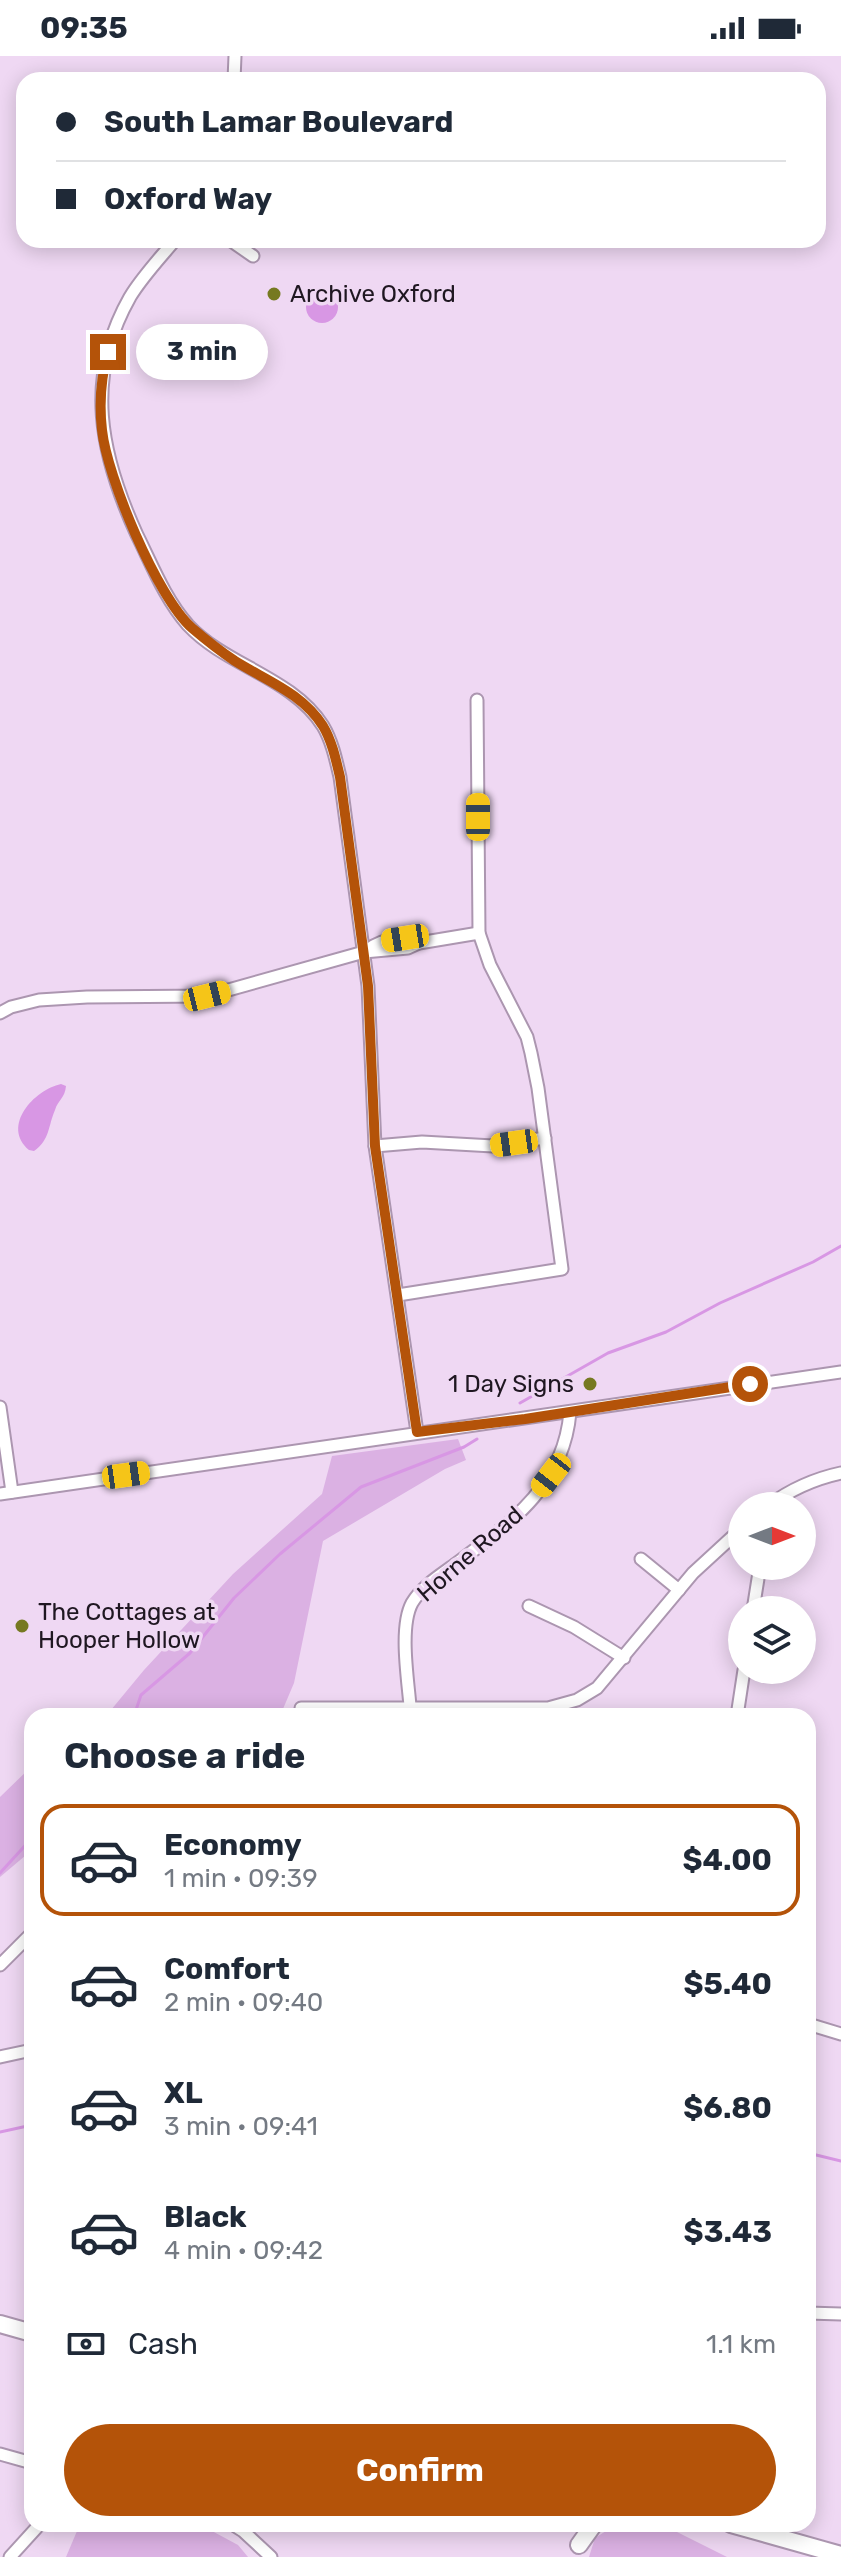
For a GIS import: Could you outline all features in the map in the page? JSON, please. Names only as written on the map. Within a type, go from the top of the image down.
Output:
[{"type":"highway","points":[[0,2324],[24,2331]]},
{"type":"highway","points":[[577,2551],[589,2532]]},
{"type":"highway","points":[[759,2532],[841,2555]]},
{"type":"street","points":[[169,248],[131,295],[113,333],[103,370],[101,404],[108,460],[154,570],[169,599],[188,625],[237,662],[290,692],[307,706],[323,726],[333,748],[340,777],[368,986],[375,1146],[417,1432]]},
{"type":"street","points":[[242,248],[253,256]]},
{"type":"street","points":[[398,1295],[562,1269],[538,1088],[527,1037],[490,965],[479,933],[477,700]]},
{"type":"street","points":[[0,1013],[39,1000],[207,996],[364,952],[408,948],[419,943],[479,933]]},
{"type":"street","points":[[375,1146],[422,1142],[493,1146],[545,1138]]},
{"type":"street","points":[[0,1407],[6,1493],[841,1372]]},
{"type":"street","name":"Horne Road","points":[[410,1706],[407,1621],[411,1605],[424,1587],[525,1508],[551,1475],[567,1439],[570,1412]]},
{"type":"street","points":[[788,1492],[817,1478],[841,1473]]},
{"type":"street","points":[[301,1708],[548,1708],[577,1700],[597,1688],[693,1573],[728,1541]]},
{"type":"street","points":[[641,1559],[679,1590]]},
{"type":"street","points":[[529,1606],[574,1627],[624,1658]]},
{"type":"street","points":[[738,1708],[742,1684]]},
{"type":"street","points":[[0,1965],[24,1941]]},
{"type":"street","points":[[816,2026],[841,2034]]},
{"type":"street","points":[[0,2057],[24,2052]]},
{"type":"street","points":[[816,2313],[841,2314]]},
{"type":"street","points":[[0,2454],[24,2461]]},
{"type":"street","points":[[10,2557],[33,2532]]},
{"type":"street","points":[[244,2532],[271,2557]]},
{"type":"shaded area","points":[[322,291],[334,295],[338,307],[334,319],[322,323],[310,319],[306,307],[310,295]]},
{"type":"shaded area","points":[[61,1084],[66,1086],[65,1090],[46,1137],[34,1151],[29,1150],[21,1141],[18,1130],[24,1110],[41,1093]]},
{"type":"shaded area","points":[[458,1439],[466,1460],[445,1469],[323,1541],[294,1683],[283,1708],[113,1708],[233,1574],[322,1494],[332,1456]]},
{"type":"shaded area","points":[[24,1774],[24,1857],[0,1877],[0,1797]]},
{"type":"shaded area","points":[[77,2532],[214,2532],[238,2545],[248,2557],[66,2557]]},
{"type":"shaded area","points":[[604,2532],[677,2532],[727,2557],[589,2557],[595,2538]]},
{"type":"waterway","points":[[520,1403],[608,1353],[666,1332],[841,1246]]},
{"type":"waterway","points":[[137,1708],[141,1695],[190,1653],[234,1598],[280,1554],[361,1487],[464,1447],[477,1439]]},
{"type":"waterway","points":[[0,1873],[24,1847]]},
{"type":"waterway","points":[[0,2132],[24,2127]]},
{"type":"waterway","points":[[816,2155],[841,2161]]},
{"type":"place","name":"Archive Oxford","points":[[274,294]]},
{"type":"place","name":"1 Day Signs","points":[[590,1384]]},
{"type":"place","name":"The Cottages at Hooper Hollow","points":[[22,1626]]},
{"type":"route","points":[[108,352],[103,370],[101,404],[108,460],[131,521],[169,599],[188,625],[212,645],[290,692],[307,706],[323,726],[333,748],[340,777],[368,986],[375,1146],[417,1432],[525,1419],[750,1384]]}]
